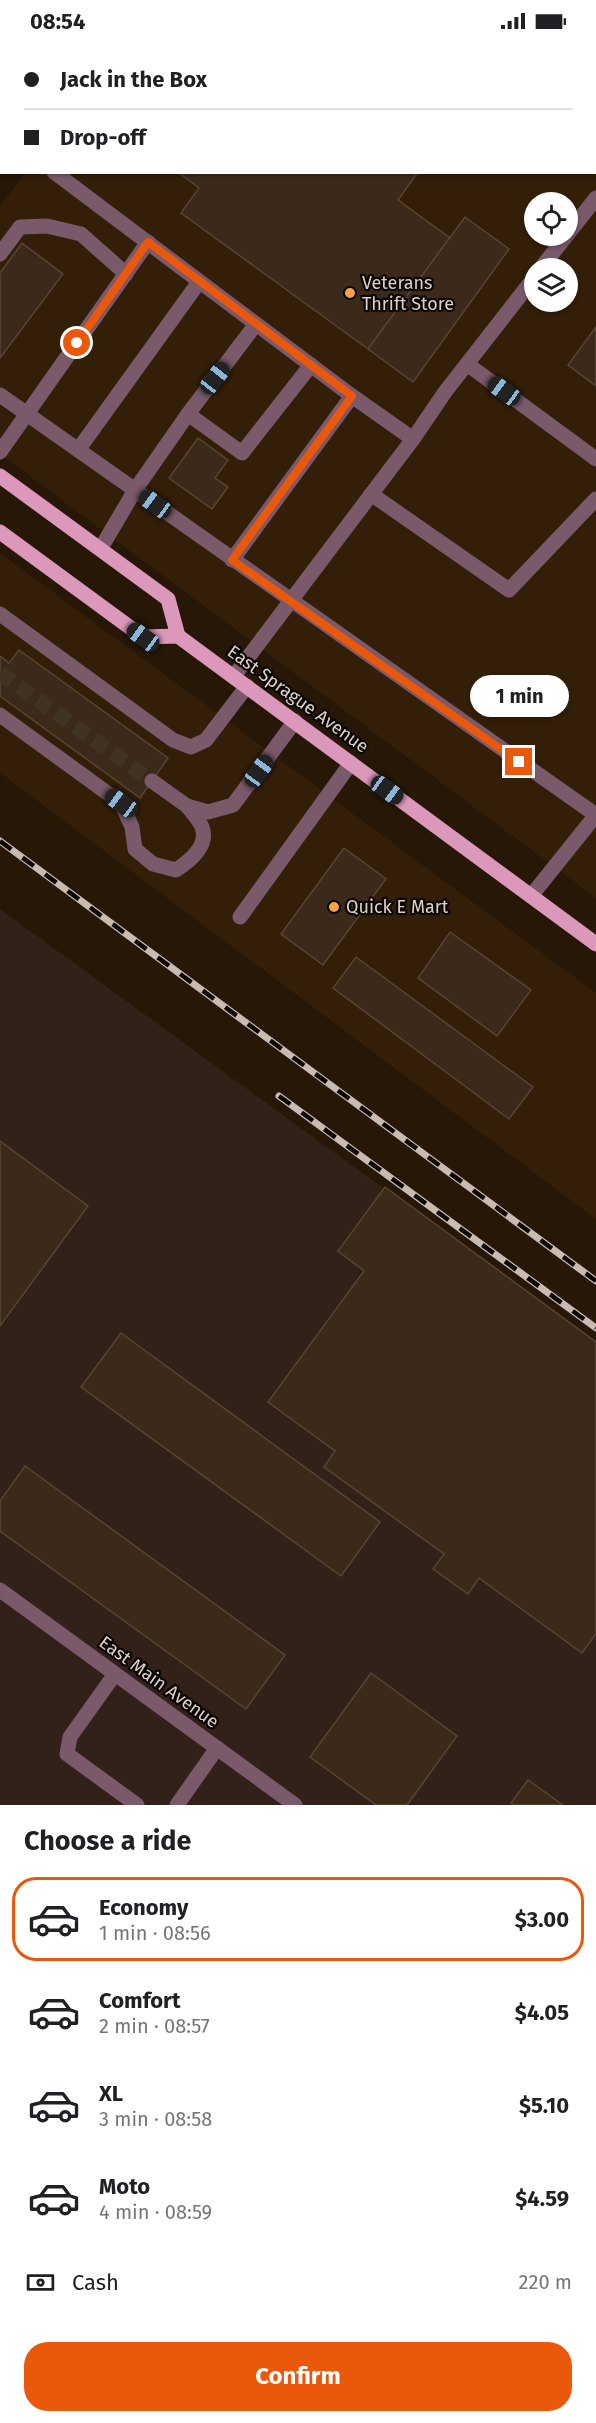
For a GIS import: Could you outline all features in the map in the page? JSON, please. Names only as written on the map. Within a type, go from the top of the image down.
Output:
[{"type":"main road","points":[[0,476],[168,599],[178,636],[143,637],[0,532]]},
{"type":"main road","name":"East Sprague Avenue","points":[[178,636],[596,944]]},
{"type":"street","points":[[57,174],[352,396],[413,439]]},
{"type":"street","points":[[549,258],[596,198]]},
{"type":"street","points":[[0,254],[20,227],[47,226],[81,234],[126,274]]},
{"type":"street","points":[[0,452],[148,242]]},
{"type":"street","points":[[78,450],[199,282]]},
{"type":"street","points":[[234,676],[524,291]]},
{"type":"street","points":[[101,548],[135,490],[188,414],[256,324]]},
{"type":"street","points":[[467,364],[596,459]]},
{"type":"street","points":[[188,414],[242,453],[311,365]]},
{"type":"street","points":[[0,395],[596,815],[531,896]]},
{"type":"street","points":[[232,560],[352,396]]},
{"type":"street","points":[[371,494],[509,590],[596,499]]},
{"type":"street","points":[[0,614],[173,740],[191,747],[206,740],[247,686]]},
{"type":"street","points":[[0,715],[121,803],[132,827],[135,849],[153,864],[176,870],[192,860],[198,850],[203,841],[202,826],[187,806],[152,781]]},
{"type":"street","points":[[187,806],[208,812],[233,805],[295,721]]},
{"type":"street","points":[[240,917],[351,763]]},
{"type":"street","name":"East Main Avenue","points":[[0,1590],[295,1805]]},
{"type":"street","points":[[115,1674],[70,1737],[67,1754],[137,1805]]},
{"type":"street","points":[[177,1805],[217,1748]]},
{"type":"shaded area","points":[[24,174],[596,174],[596,898],[0,454],[0,206]]},
{"type":"shaded area","points":[[0,553],[596,993],[596,1219],[0,773]]},
{"type":"shaded area","points":[[0,909],[596,1343],[596,1805],[0,1805]]},
{"type":"building","name":"Veterans Thrift Store","points":[[181,174],[417,174],[398,200],[450,238],[368,349],[181,213],[199,188]]},
{"type":"building","points":[[465,217],[509,249],[413,382],[368,349]]},
{"type":"building","points":[[22,243],[63,274],[0,358],[0,273]]},
{"type":"building","points":[[596,327],[596,386],[568,365]]},
{"type":"building","points":[[198,438],[228,460],[215,478],[228,487],[212,509],[169,478]]},
{"type":"building","points":[[19,650],[168,758],[140,798],[0,696],[0,656],[9,663]]},
{"type":"building","name":"Quick E Mart","points":[[344,848],[386,879],[323,965],[281,934]]},
{"type":"building","points":[[450,932],[531,990],[497,1036],[418,978]]},
{"type":"building","points":[[356,957],[533,1087],[509,1119],[333,988]]},
{"type":"building","points":[[0,1141],[88,1206],[0,1326]]},
{"type":"building","points":[[385,1187],[596,1342],[596,1634],[582,1653],[479,1578],[468,1594],[433,1569],[444,1554],[324,1467],[335,1451],[268,1402],[364,1271],[338,1251]]},
{"type":"building","points":[[121,1333],[380,1522],[341,1576],[81,1387]]},
{"type":"building","points":[[25,1466],[285,1655],[246,1709],[0,1531],[0,1501]]},
{"type":"building","points":[[371,1673],[457,1736],[407,1805],[376,1805],[310,1757]]},
{"type":"building","points":[[528,1780],[563,1805],[514,1805],[511,1803]]},
{"type":"tunnel","points":[[0,673],[152,781]]},
{"type":"railway","points":[[0,841],[596,1281]]},
{"type":"railway","points":[[279,1096],[596,1328]]},
{"type":"place","name":"Veterans Thrift Store","points":[[350,293]]},
{"type":"place","name":"Quick E Mart","points":[[334,907]]},
{"type":"route","points":[[77,343],[148,242],[352,396],[232,560],[519,762]]}]
